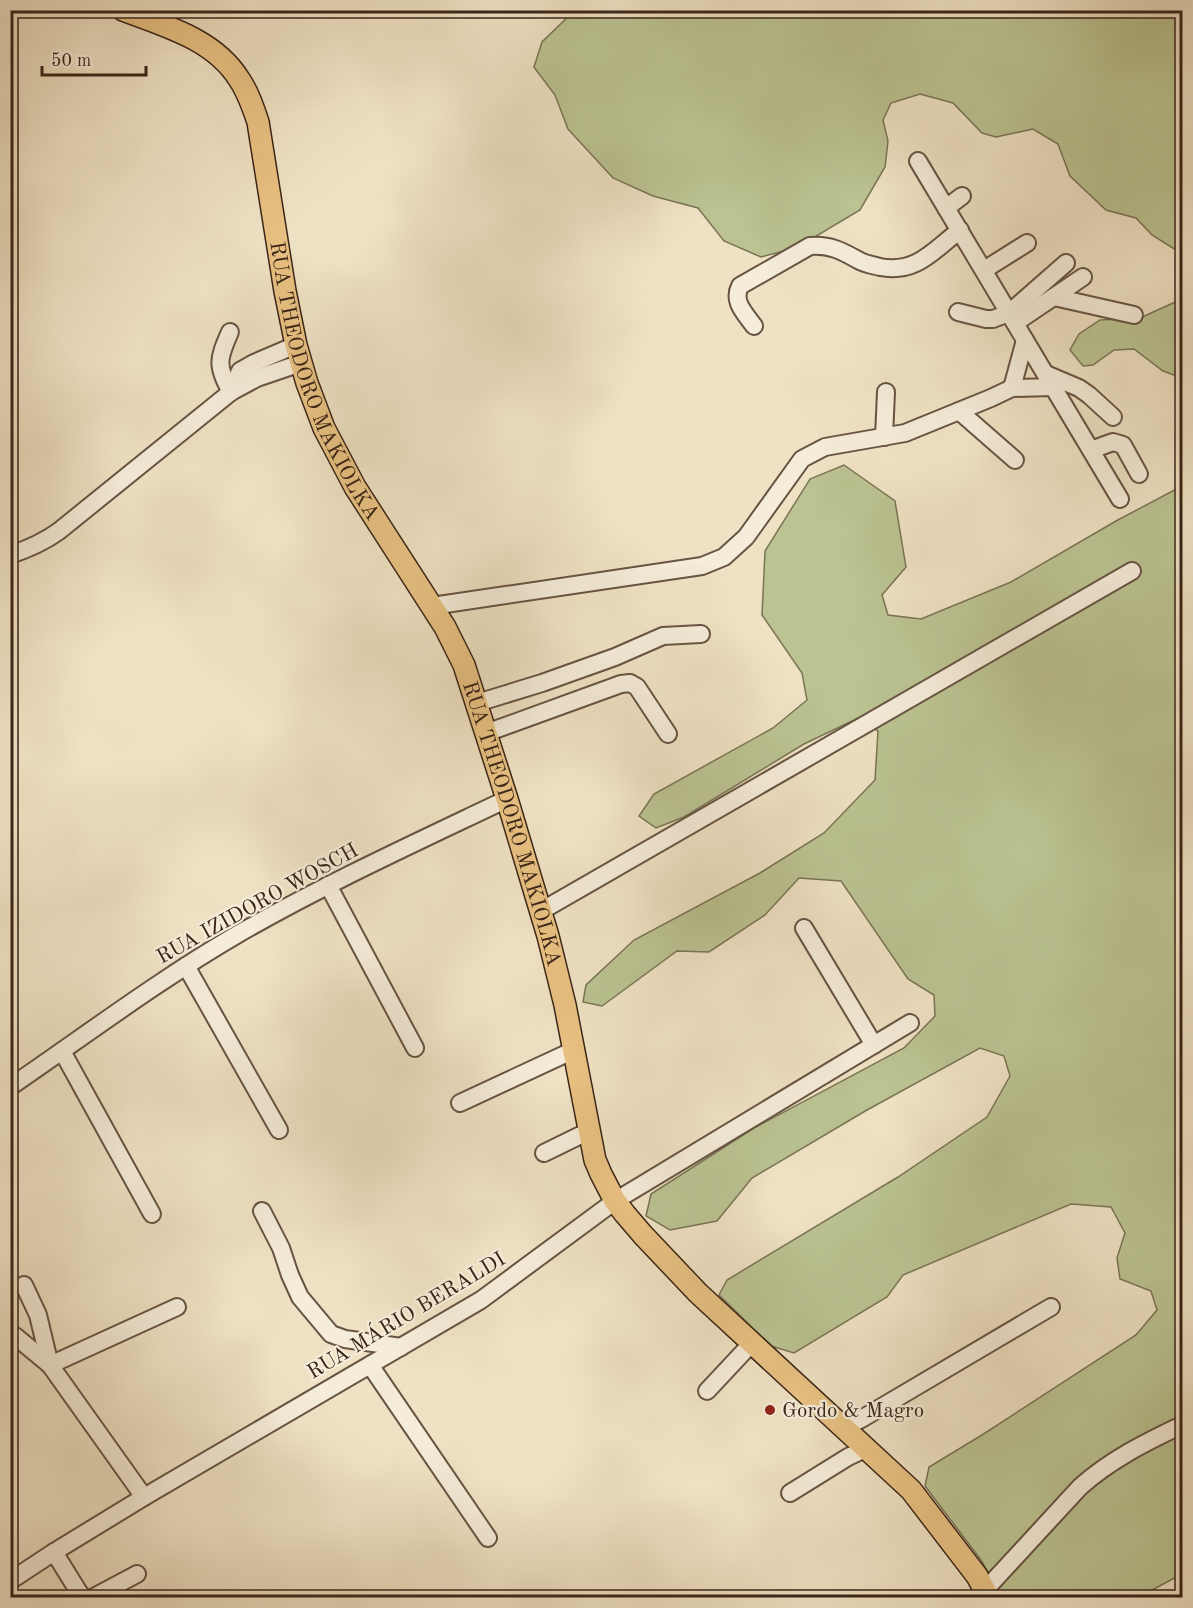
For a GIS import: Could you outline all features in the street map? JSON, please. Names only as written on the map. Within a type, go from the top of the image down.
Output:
[{"type":"main road","name":"RUA THEODORO MAKIOLKA","points":[[123,10],[179,32],[209,48],[225,61],[244,88],[258,122],[285,291],[299,354],[315,405],[355,487],[432,606],[464,665],[541,910],[555,963],[596,1160],[615,1201],[643,1235],[698,1293],[751,1344],[898,1476],[922,1503],[988,1593]]},
{"type":"street","points":[[918,161],[1120,499]]},
{"type":"street","points":[[946,208],[962,196]]},
{"type":"street","points":[[754,326],[738,303],[737,291],[740,286],[810,246],[832,247],[870,265],[900,269],[920,261],[960,230]]},
{"type":"street","points":[[984,270],[1027,243]]},
{"type":"street","points":[[1012,318],[1066,263]]},
{"type":"street","points":[[958,312],[986,319],[1012,318],[1054,297],[1083,277]]},
{"type":"street","points":[[1054,297],[1134,315]]},
{"type":"street","points":[[230,332],[223,348],[220,369],[231,392]]},
{"type":"street","points":[[1012,388],[1025,340]]},
{"type":"street","points":[[10,555],[43,542],[59,531],[231,392],[240,371],[299,354]]},
{"type":"street","points":[[432,606],[702,566],[724,557],[746,537],[802,459],[825,447],[905,433],[1012,388],[1050,381],[1079,388],[1113,417]]},
{"type":"street","points":[[884,437],[886,392]]},
{"type":"street","points":[[958,411],[1015,460]]},
{"type":"street","points":[[1091,450],[1113,442],[1122,445],[1139,474]]},
{"type":"street","points":[[541,910],[1132,572]]},
{"type":"street","points":[[477,703],[615,657],[663,636],[700,634]]},
{"type":"street","points":[[486,733],[621,684],[630,683],[637,687],[668,734]]},
{"type":"street","name":"RUA IZIDORO WOSCH","points":[[10,1087],[186,966],[268,917],[328,885],[507,799]]},
{"type":"street","points":[[328,885],[415,1048]]},
{"type":"street","points":[[804,928],[874,1045]]},
{"type":"street","points":[[186,966],[279,1130]]},
{"type":"street","name":"RUA MÁRIO BERALDI","points":[[10,1581],[144,1497],[481,1300],[615,1201],[910,1023]]},
{"type":"street","points":[[460,1103],[574,1050]]},
{"type":"street","points":[[62,1051],[152,1214]]},
{"type":"street","points":[[544,1153],[589,1131]]},
{"type":"street","points":[[262,1211],[281,1248],[300,1297],[330,1334],[345,1339],[400,1347]]},
{"type":"street","points":[[24,1285],[38,1315],[50,1365]]},
{"type":"street","points":[[50,1365],[177,1307]]},
{"type":"street","points":[[844,1428],[1051,1307]]},
{"type":"street","points":[[10,1338],[15,1336],[50,1365],[144,1497]]},
{"type":"street","points":[[707,1391],[751,1344]]},
{"type":"street","points":[[370,1365],[488,1538]]},
{"type":"street","points":[[988,1593],[1080,1487],[1095,1473],[1182,1425]]},
{"type":"street","points":[[790,1493],[848,1457],[867,1448]]},
{"type":"street","points":[[50,1554],[76,1598]]},
{"type":"street","points":[[50,1554],[85,1598]]},
{"type":"street","points":[[92,1598],[137,1574]]},
{"type":"green space","points":[[574,11],[1182,11],[1182,254],[1152,235],[1136,218],[1106,210],[1070,176],[1058,144],[1033,129],[996,137],[982,133],[953,103],[920,94],[891,103],[883,120],[888,141],[885,167],[860,210],[798,247],[761,257],[724,241],[698,208],[653,196],[613,178],[568,129],[555,95],[534,67],[542,42]]},
{"type":"green space","points":[[1182,299],[1182,378],[1163,371],[1134,349],[1114,350],[1093,365],[1083,366],[1070,350],[1079,334],[1100,320],[1140,318]]},
{"type":"green space","points":[[844,465],[895,501],[906,567],[882,595],[888,615],[921,619],[1011,582],[1182,486],[1182,1574],[1139,1597],[1002,1597],[981,1560],[925,1486],[929,1467],[1136,1335],[1157,1310],[1151,1291],[1120,1279],[1117,1258],[1125,1233],[1111,1207],[1071,1204],[903,1275],[887,1297],[794,1353],[771,1346],[719,1295],[727,1280],[898,1177],[987,1117],[1010,1076],[1004,1056],[980,1048],[867,1110],[752,1178],[717,1221],[670,1230],[646,1216],[651,1194],[754,1128],[904,1048],[935,1016],[934,995],[908,979],[841,881],[799,878],[765,915],[709,952],[677,951],[602,1006],[583,1002],[586,985],[634,940],[760,873],[824,833],[875,780],[878,731],[858,718],[804,744],[684,817],[656,828],[639,816],[654,794],[773,728],[807,700],[802,673],[762,615],[765,551],[810,479]]},
{"type":"place","name":"Gordo & Magro","points":[[770,1410]]}]
